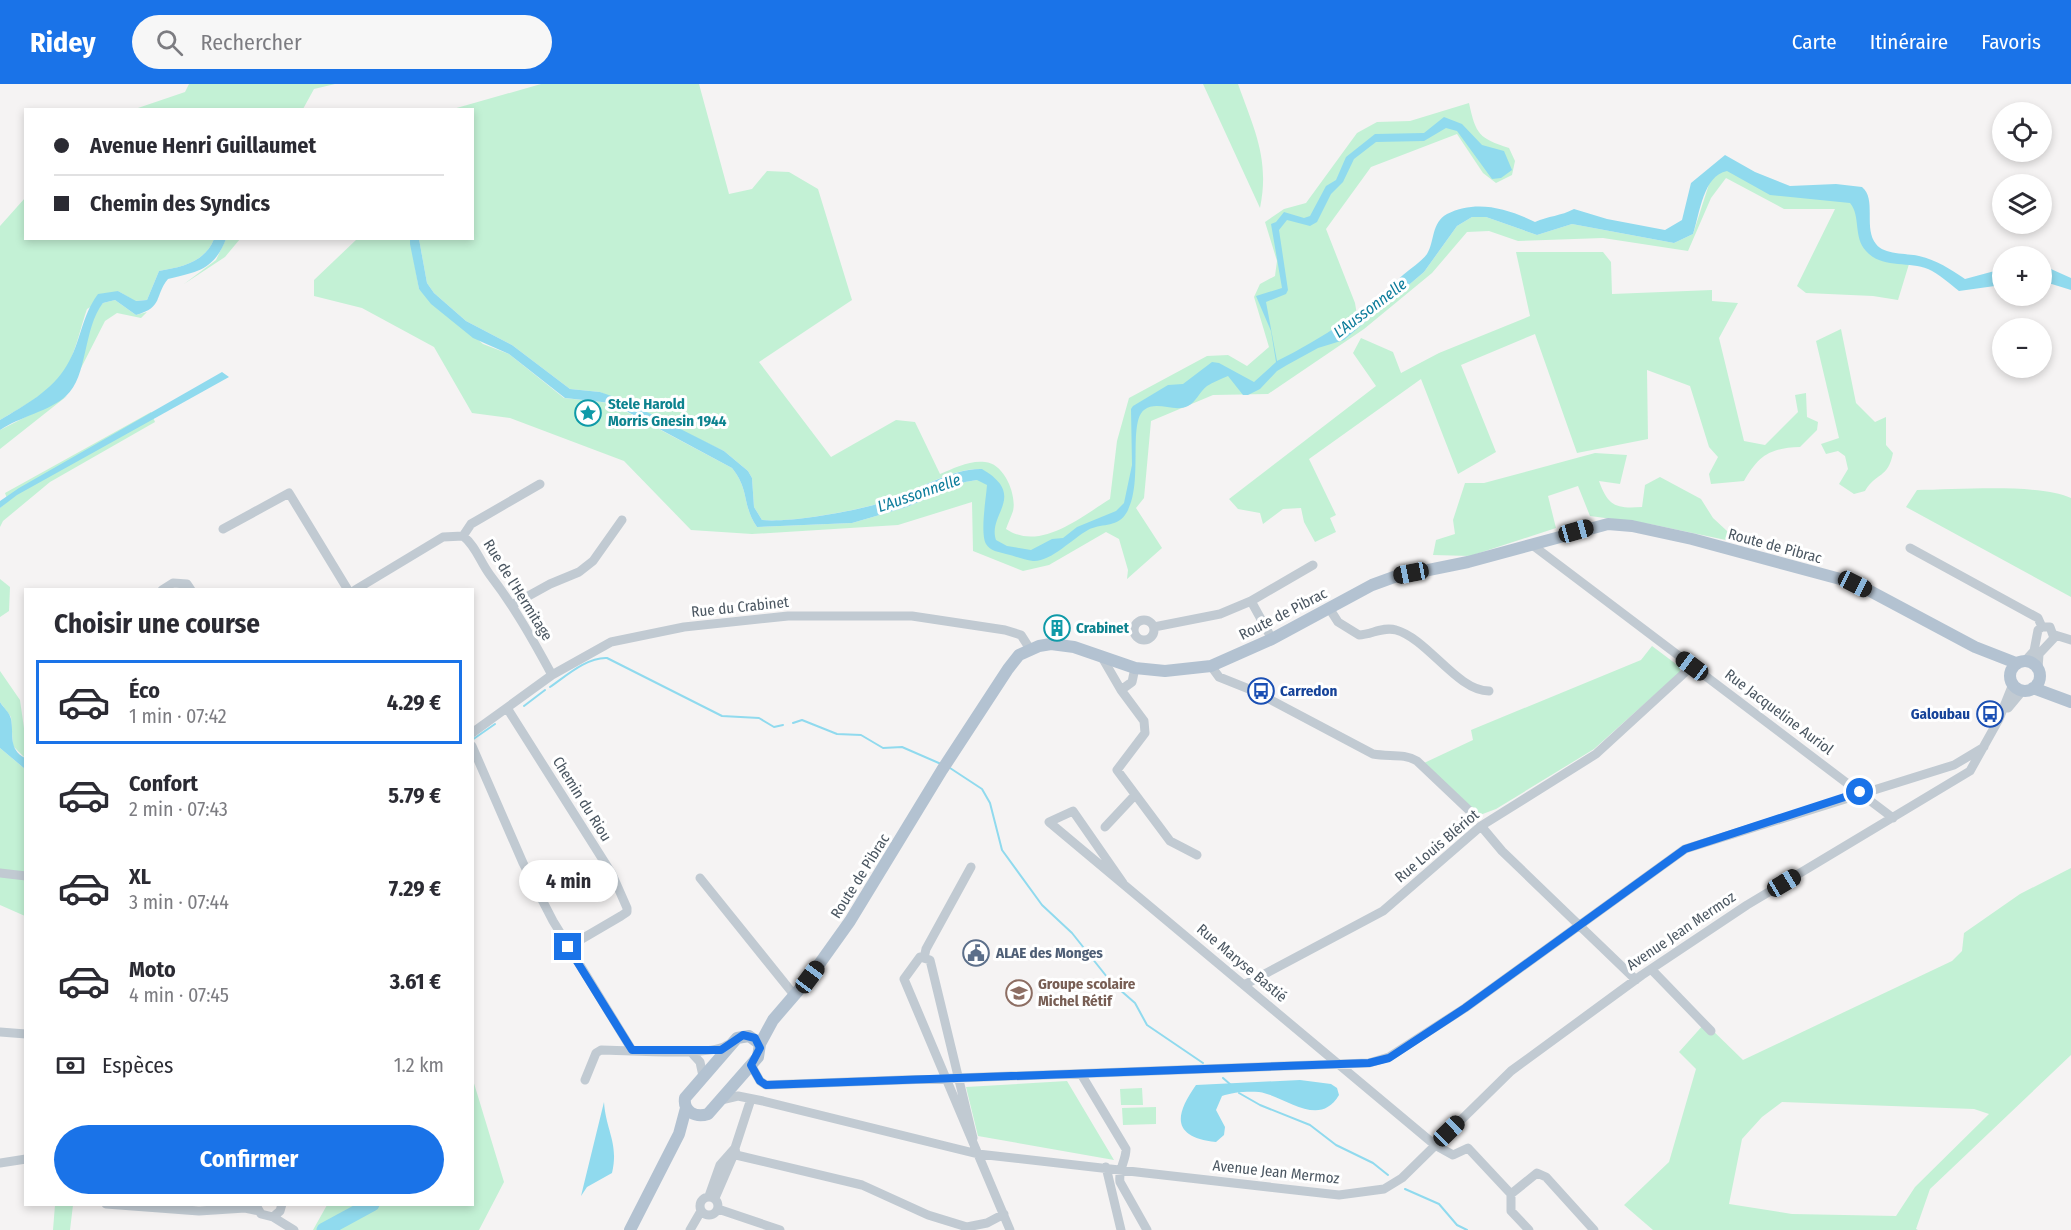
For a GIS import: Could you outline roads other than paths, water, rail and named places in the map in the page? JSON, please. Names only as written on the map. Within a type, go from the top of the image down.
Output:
[{"type":"main road","name":"Route de Pibrac","points":[[699,1115],[708,1113],[758,1057],[760,1044],[773,1020],[795,996],[850,921],[945,766],[1008,669],[1019,655],[1030,649],[1051,644],[1074,647],[1103,659],[1135,668],[1165,671],[1211,666],[1272,639],[1372,585],[1394,577],[1468,562],[1608,524],[1632,526],[1692,538],[1855,584],[1975,647],[2021,662],[2071,701]]},
{"type":"main road","name":"Route de Pibrac","points":[[1975,647],[2019,684],[2071,701]]},
{"type":"main road","points":[[2019,684],[2021,662]]},
{"type":"main road","points":[[2019,684],[2038,673]]},
{"type":"main road","name":"Route de Pibrac","points":[[686,1108],[685,1098],[703,1076],[743,1037],[773,1020]]},
{"type":"main road","points":[[743,1037],[760,1044]]},
{"type":"main road","points":[[630,1230],[679,1134],[686,1108],[699,1115],[679,1134]]},
{"type":"street","points":[[463,536],[471,524],[540,484]]},
{"type":"street","points":[[223,529],[289,493],[347,588]]},
{"type":"street","points":[[512,605],[550,584],[579,572],[593,561],[622,520]]},
{"type":"street","name":"Rue de l'Hermitage","points":[[358,588],[443,537],[463,536],[471,542],[512,605],[552,675]]},
{"type":"street","name":"Rue Jacqueline Auriol","points":[[1531,544],[1893,818]]},
{"type":"street","points":[[1910,548],[2038,618],[2042,627]]},
{"type":"street","points":[[1154,627],[1220,614],[1251,601],[1313,565]]},
{"type":"street","points":[[165,588],[173,583],[187,584],[190,588]]},
{"type":"street","points":[[1251,601],[1272,639]]},
{"type":"street","points":[[1329,608],[1338,621],[1359,635],[1386,629],[1402,633],[1480,691],[1490,691]]},
{"type":"street","name":"Rue du Crabinet","points":[[474,732],[552,675],[611,642],[724,621],[788,616],[912,616],[1005,630],[1021,635],[1030,649]]},
{"type":"street","points":[[2021,662],[2034,651],[2038,630],[2042,627],[2050,627],[2055,635],[2071,640]]},
{"type":"street","points":[[2038,673],[2039,654],[2055,635]]},
{"type":"street","points":[[1103,659],[1121,690],[1144,721],[1144,733],[1117,771],[1170,841],[1197,855]]},
{"type":"street","points":[[1211,666],[1219,677],[1254,691],[1373,754],[1407,755],[1418,761],[1475,816]]},
{"type":"street","name":"Rue Louis Blériot","points":[[1244,986],[1383,911],[1481,826],[1596,754],[1692,666]]},
{"type":"street","points":[[1121,690],[1132,682],[1135,668]]},
{"type":"street","name":"Avenue Jean Mermoz","points":[[721,1100],[738,1096],[978,1154],[1339,1195],[1366,1193],[1402,1178],[1511,1071],[1651,969],[1747,905],[1959,780],[1970,771],[2019,684]]},
{"type":"street","name":"Chemin du Riou","points":[[507,708],[612,874],[627,908],[621,916],[568,947]]},
{"type":"street","points":[[751,1065],[760,1081],[766,1085],[1341,1065],[1369,1063],[1389,1058],[1465,1008],[1685,849],[1860,792],[1954,765],[1984,747]]},
{"type":"street","points":[[474,751],[523,863],[568,947],[632,1050]]},
{"type":"street","points":[[1105,827],[1135,795]]},
{"type":"street","name":"Rue Maryse Bastié","points":[[1123,883],[1073,811],[1049,822],[1435,1145]]},
{"type":"street","points":[[1481,826],[1502,851],[1636,980]]},
{"type":"street","points":[[924,958],[926,949],[971,867]]},
{"type":"street","points":[[0,873],[24,876]]},
{"type":"street","points":[[700,878],[795,996]]},
{"type":"street","points":[[973,1138],[904,979],[920,957],[930,960],[973,1138],[1010,1230]]},
{"type":"street","points":[[1651,969],[1712,1031]]},
{"type":"street","points":[[0,1032],[24,1034]]},
{"type":"street","points":[[585,1080],[596,1053],[601,1050],[690,1052],[721,1050],[743,1037]]},
{"type":"street","points":[[690,1052],[700,1062],[703,1076]]},
{"type":"street","points":[[1081,1074],[1126,1149],[1126,1157],[1120,1169],[1120,1182],[1147,1230]]},
{"type":"street","points":[[751,1099],[735,1152],[725,1164],[712,1197],[718,1209],[780,1230]]},
{"type":"street","points":[[1435,1145],[1453,1155],[1468,1148],[1511,1194],[1511,1211],[1529,1230]]},
{"type":"street","points":[[735,1152],[862,1185],[928,1215],[967,1227],[987,1223],[1004,1214]]},
{"type":"street","points":[[0,1162],[24,1159]]},
{"type":"street","points":[[1106,1167],[1121,1230]]},
{"type":"street","points":[[1511,1194],[1533,1176],[1542,1174],[1594,1230]]},
{"type":"street","points":[[690,1230],[701,1211],[701,1201],[712,1197]]},
{"type":"street","points":[[133,1206],[199,1211],[248,1206],[258,1208],[265,1216],[273,1216],[292,1227]]},
{"type":"street","points":[[273,1216],[282,1206],[292,1227]]},
{"type":"street","points":[[701,1211],[710,1215],[718,1209]]},
{"type":"water","points":[[1444,117],[1462,124],[1482,145],[1504,151],[1512,170],[1501,178],[1492,179],[1457,131],[1446,128],[1424,141],[1376,142],[1354,159],[1343,182],[1331,194],[1317,222],[1310,226],[1287,220],[1279,230],[1288,290],[1286,294],[1266,302],[1277,361],[1311,343],[1343,322],[1419,263],[1430,249],[1438,222],[1447,214],[1470,207],[1492,208],[1514,213],[1535,222],[1574,209],[1607,219],[1665,230],[1682,220],[1691,183],[1725,155],[1755,172],[1790,186],[1836,184],[1862,187],[1869,199],[1872,237],[1880,248],[1932,260],[1965,279],[1992,272],[1992,286],[1959,291],[1928,269],[1872,257],[1862,245],[1850,203],[1770,195],[1727,171],[1719,174],[1708,188],[1693,234],[1674,243],[1572,224],[1537,235],[1486,217],[1472,217],[1457,226],[1424,272],[1344,340],[1318,348],[1287,365],[1277,371],[1260,389],[1248,395],[1243,395],[1228,376],[1207,386],[1188,406],[1177,408],[1154,406],[1144,410],[1139,417],[1137,428],[1134,489],[1125,515],[1113,524],[1088,530],[1047,558],[1033,561],[995,551],[986,544],[983,524],[987,485],[977,480],[965,482],[907,507],[852,523],[757,527],[749,512],[738,476],[732,468],[611,403],[565,398],[509,354],[473,338],[431,304],[419,289],[410,244],[410,240],[419,240],[427,283],[434,293],[466,321],[512,345],[570,389],[600,392],[623,400],[724,451],[748,471],[752,478],[754,507],[762,520],[808,518],[863,508],[890,500],[959,472],[982,469],[995,479],[1002,488],[1004,496],[996,522],[996,540],[1007,546],[1031,550],[1052,539],[1063,538],[1077,527],[1116,511],[1124,503],[1132,465],[1131,409],[1133,406],[1168,385],[1183,384],[1212,362],[1219,363],[1254,382],[1276,362],[1271,331],[1256,296],[1282,288],[1271,224],[1276,222],[1284,212],[1304,218],[1310,216],[1326,186],[1336,180],[1346,157],[1375,134],[1424,133]]},
{"type":"water","points":[[214,240],[226,240],[216,257],[203,268],[168,279],[155,305],[145,312],[136,315],[115,300],[103,303],[92,325],[82,365],[73,388],[52,406],[0,430],[0,420],[37,397],[61,374],[72,356],[88,312],[98,294],[118,291],[136,301],[147,300],[159,271],[192,262],[210,247]]},
{"type":"water","points":[[2052,269],[2071,278],[2071,290],[2052,284]]},
{"type":"water","points":[[222,372],[229,377],[17,495],[0,508],[0,501],[19,488]]},
{"type":"water","points":[[0,702],[10,717],[14,746],[24,757],[24,768],[0,748]]},
{"type":"water","points":[[1300,1080],[1331,1084],[1337,1088],[1339,1095],[1331,1105],[1312,1110],[1259,1092],[1240,1092],[1222,1096],[1216,1110],[1225,1127],[1224,1135],[1216,1142],[1191,1135],[1181,1123],[1184,1106],[1196,1085]]},
{"type":"water","points":[[604,1102],[614,1153],[612,1173],[587,1187],[581,1196]]},
{"type":"waterway","points":[[550,687],[584,664],[607,658],[722,716],[759,718],[774,727],[783,725]]},
{"type":"waterway","points":[[524,706],[545,690]]},
{"type":"waterway","points":[[793,723],[802,720],[837,734],[861,735],[883,748],[902,747],[941,764]]},
{"type":"waterway","points":[[474,739],[495,724]]},
{"type":"waterway","points":[[950,768],[982,789],[990,803],[1002,850],[1042,905],[1072,933],[1111,982],[1135,1003],[1147,1025],[1203,1063]]},
{"type":"waterway","points":[[1223,1078],[1231,1085]]},
{"type":"waterway","points":[[1239,1093],[1260,1105],[1310,1125],[1336,1145],[1373,1163],[1388,1175]]},
{"type":"waterway","points":[[1405,1189],[1439,1204],[1457,1225],[1467,1230]]},
{"type":"waterway","name":"L'Aussonnelle","points":[[324,1230],[368,1206]]},
{"type":"place","name":"Stele Harold Morris Gnesin 1944","points":[[588,413]]},
{"type":"place","name":"Crabinet","points":[[1057,628]]},
{"type":"place","name":"Carredon","points":[[1261,691]]},
{"type":"place","name":"Galoubau","points":[[1990,714]]},
{"type":"place","name":"ALAE des Monges","points":[[976,953]]},
{"type":"place","name":"Groupe scolaire Michel Rétif","points":[[1019,993]]}]
